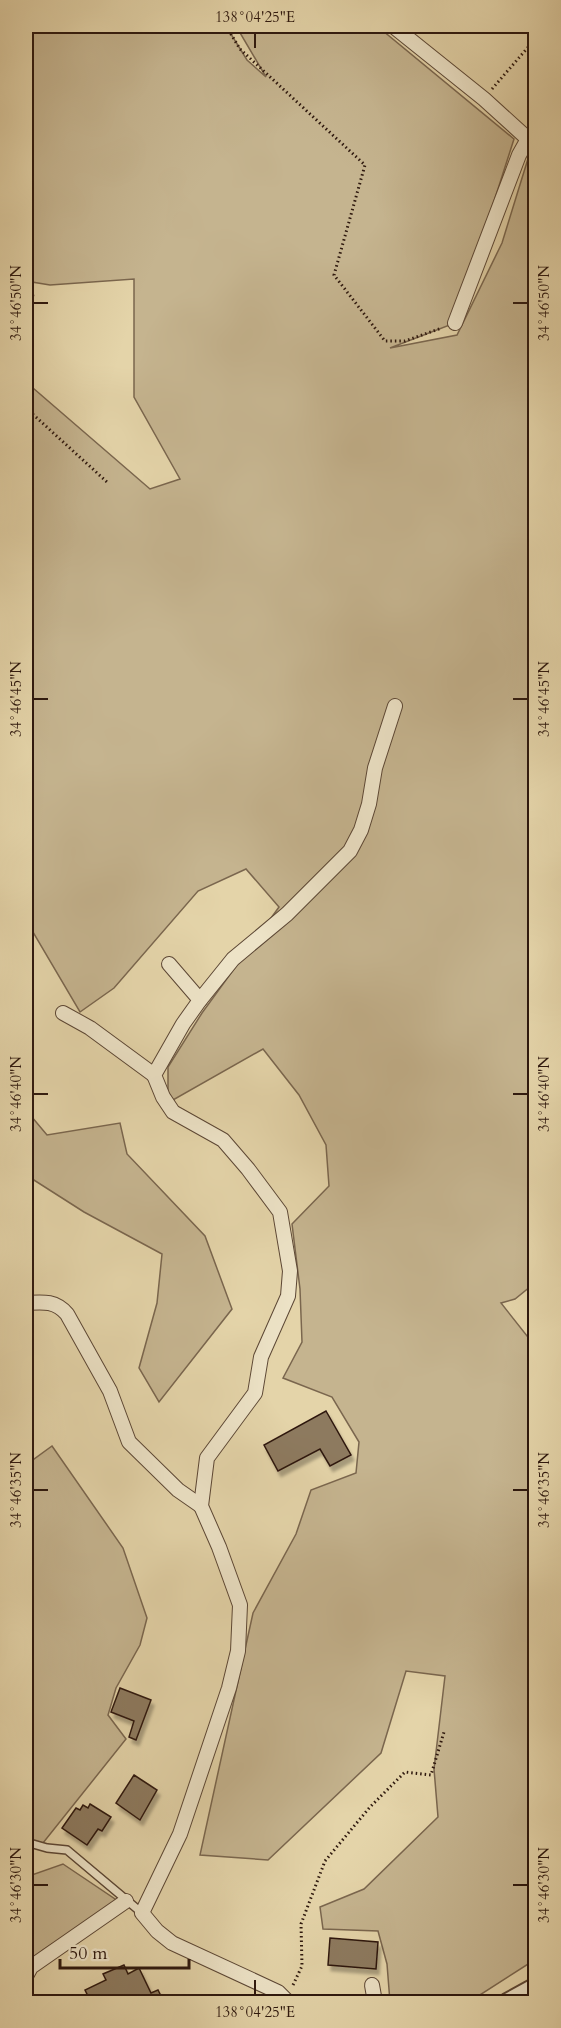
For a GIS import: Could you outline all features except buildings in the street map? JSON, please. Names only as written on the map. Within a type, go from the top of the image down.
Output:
[{"type":"street","points":[[393,26],[532,135],[519,155],[455,323]]},
{"type":"street","points":[[154,1075],[200,999],[233,959],[287,914],[350,851],[361,830],[369,804],[375,768],[396,706]]},
{"type":"street","points":[[169,964],[200,999]]},
{"type":"street","points":[[63,1013],[90,1028],[154,1075],[172,1112],[223,1140],[280,1212],[290,1271],[288,1296],[261,1357],[255,1393],[207,1458],[201,1506],[240,1605],[238,1651],[229,1688],[180,1834],[142,1913],[172,1943],[278,1992],[287,2002]]},
{"type":"street","points":[[26,1303],[52,1302],[62,1308],[110,1391],[129,1442],[178,1490],[201,1506]]},
{"type":"street","points":[[26,1976],[31,1967],[126,1901]]},
{"type":"street","points":[[372,1985],[375,2002]]},
{"type":"street","points":[[507,2002],[536,1986]]},
{"type":"lane","points":[[26,1842],[47,1848],[67,1850],[142,1913]]},
{"type":"path","points":[[226,26],[240,49],[365,165],[334,275],[385,341],[405,341],[455,323]]},
{"type":"path","points":[[484,99],[536,38]]},
{"type":"path","points":[[26,295],[33,292],[26,366]]},
{"type":"path","points":[[26,408],[107,482]]},
{"type":"path","points":[[287,2002],[302,1966],[301,1924],[326,1861],[370,1807],[405,1772],[431,1774],[444,1732]]},
{"type":"shaded area","points":[[26,26],[226,26],[247,60],[266,77],[236,26],[377,26],[514,139],[455,323],[390,348],[457,335],[502,243],[531,149],[536,145],[536,1282],[515,1299],[501,1303],[535,1346],[536,1959],[469,2002],[390,2002],[387,1964],[378,1931],[323,1929],[320,1907],[364,1889],[438,1817],[434,1769],[445,1676],[406,1671],[381,1753],[268,1860],[200,1855],[253,1613],[296,1534],[311,1490],[356,1473],[359,1442],[332,1397],[283,1378],[302,1342],[300,1289],[292,1224],[329,1186],[326,1145],[299,1095],[263,1049],[173,1100],[168,1092],[168,1067],[202,1013],[279,907],[246,869],[198,891],[114,988],[80,1012],[33,932],[26,928],[26,396],[33,388],[150,489],[180,479],[134,397],[134,279],[50,285],[26,281]]},
{"type":"shaded area","points":[[26,1110],[47,1135],[120,1123],[127,1154],[205,1236],[232,1309],[159,1402],[139,1368],[157,1303],[162,1254],[84,1212],[26,1175]]},
{"type":"shaded area","points":[[52,1446],[123,1548],[147,1618],[140,1645],[116,1688],[108,1715],[126,1739],[43,1843],[26,1841],[26,1465]]},
{"type":"shaded area","points":[[63,1864],[118,1901],[43,1950],[26,1965],[26,1877]]}]
